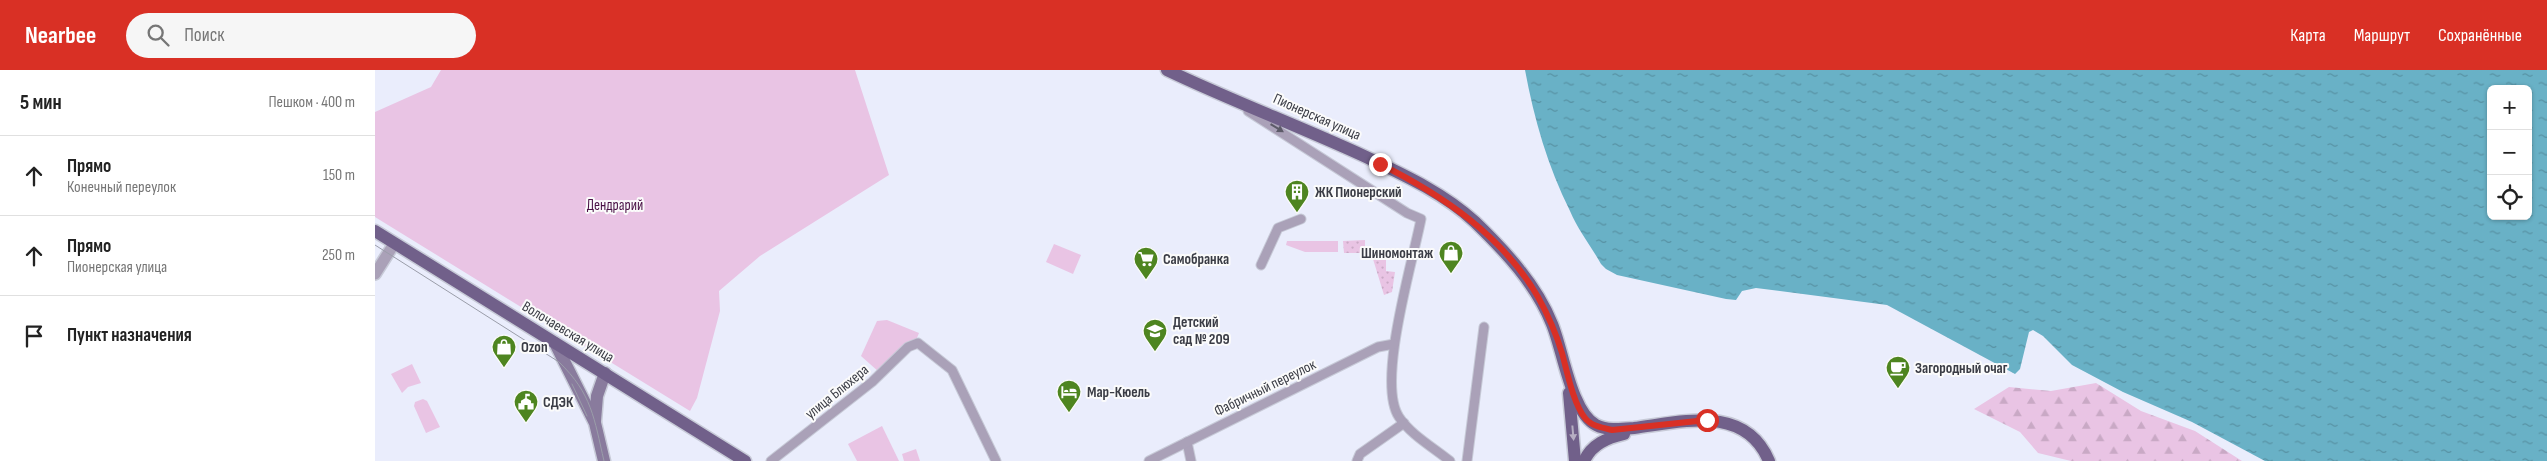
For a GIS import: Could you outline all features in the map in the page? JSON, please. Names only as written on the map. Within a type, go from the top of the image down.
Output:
[{"type":"main road","name":"Пионерская улица","points":[[1167,70],[1294,124],[1410,179],[1473,220],[1518,268],[1537,295],[1552,322],[1567,371]]},
{"type":"main road","name":"Волочаевская улица","points":[[375,231],[745,461]]},
{"type":"main road","points":[[555,343],[595,423],[604,461]]},
{"type":"main road","points":[[1567,371],[1578,406],[1585,418],[1591,422],[1612,430],[1707,420],[1732,425],[1749,434],[1760,444],[1769,461]]},
{"type":"main road","points":[[1567,371],[1575,461]]},
{"type":"main road","points":[[595,423],[597,396],[605,373]]},
{"type":"main road","points":[[1584,461],[1593,448],[1603,440],[1655,425]]},
{"type":"street","points":[[1220,94],[1290,136],[1314,155],[1390,203],[1421,219],[1394,344],[1392,392],[1395,410],[1404,423],[1451,461]]},
{"type":"street","points":[[1261,265],[1278,228],[1301,219]]},
{"type":"street","points":[[375,274],[395,244]]},
{"type":"street","points":[[1467,461],[1484,327]]},
{"type":"street","name":"улица Блюхера","points":[[771,461],[872,382],[908,347],[918,343],[952,370],[996,461]]},
{"type":"street","name":"Фабричный переулок","points":[[1149,461],[1378,347],[1394,344]]},
{"type":"street","points":[[1357,461],[1360,454],[1404,423]]},
{"type":"street","points":[[1187,442],[1191,461]]},
{"type":"green space","name":"Дендрарий","points":[[441,70],[855,70],[889,175],[760,256],[719,291],[720,311],[697,398],[690,411],[375,217],[375,112],[431,87]]},
{"type":"green space","points":[[1365,240],[1365,253],[1344,253],[1343,241]]},
{"type":"green space","points":[[1287,241],[1338,241],[1338,252],[1305,252],[1286,245]]},
{"type":"green space","points":[[1054,244],[1081,255],[1073,274],[1046,262]]},
{"type":"green space","points":[[1373,259],[1386,260],[1386,271],[1395,272],[1392,292],[1384,295]]},
{"type":"green space","points":[[887,320],[919,333],[914,345],[879,372],[861,356],[877,321]]},
{"type":"green space","points":[[412,364],[421,383],[408,387],[402,393],[391,374]]},
{"type":"green space","points":[[2096,383],[2141,411],[2195,431],[2242,461],[2071,461],[2038,453],[2020,432],[1974,409],[2009,387],[2051,391]]},
{"type":"green space","points":[[423,399],[427,401],[440,427],[426,433],[414,406],[415,402]]},
{"type":"green space","points":[[882,426],[899,461],[857,461],[848,444]]},
{"type":"green space","points":[[916,449],[920,461],[904,461],[902,454]]},
{"type":"water","points":[[1525,70],[2547,70],[2547,461],[2265,461],[2192,422],[2123,392],[2072,365],[2043,336],[2033,330],[2029,332],[2020,369],[2015,374],[1887,305],[1756,288],[1742,291],[1736,300],[1726,299],[1617,275],[1601,264],[1573,218],[1548,160],[1537,125]]},
{"type":"tram line","points":[[375,245],[559,362],[579,385],[585,396],[594,419],[604,461]]},
{"type":"tram line","points":[[572,384],[587,416]]},
{"type":"place","name":"ЖК Пионерский","points":[[1297,213]]},
{"type":"place","name":"Шиномонтаж","points":[[1451,274]]},
{"type":"place","name":"Самобранка","points":[[1146,280]]},
{"type":"place","name":"Детский сад № 209","points":[[1155,352]]},
{"type":"place","name":"Ozon","points":[[504,368]]},
{"type":"place","name":"Загородный очаг","points":[[1898,389]]},
{"type":"place","name":"Мар-Кюель","points":[[1069,413]]},
{"type":"place","name":"СДЭК","points":[[526,423]]},
{"type":"route","points":[[1380,164],[1440,197],[1473,220],[1518,268],[1537,295],[1552,322],[1578,406],[1585,418],[1597,426],[1612,430],[1707,420]]}]
